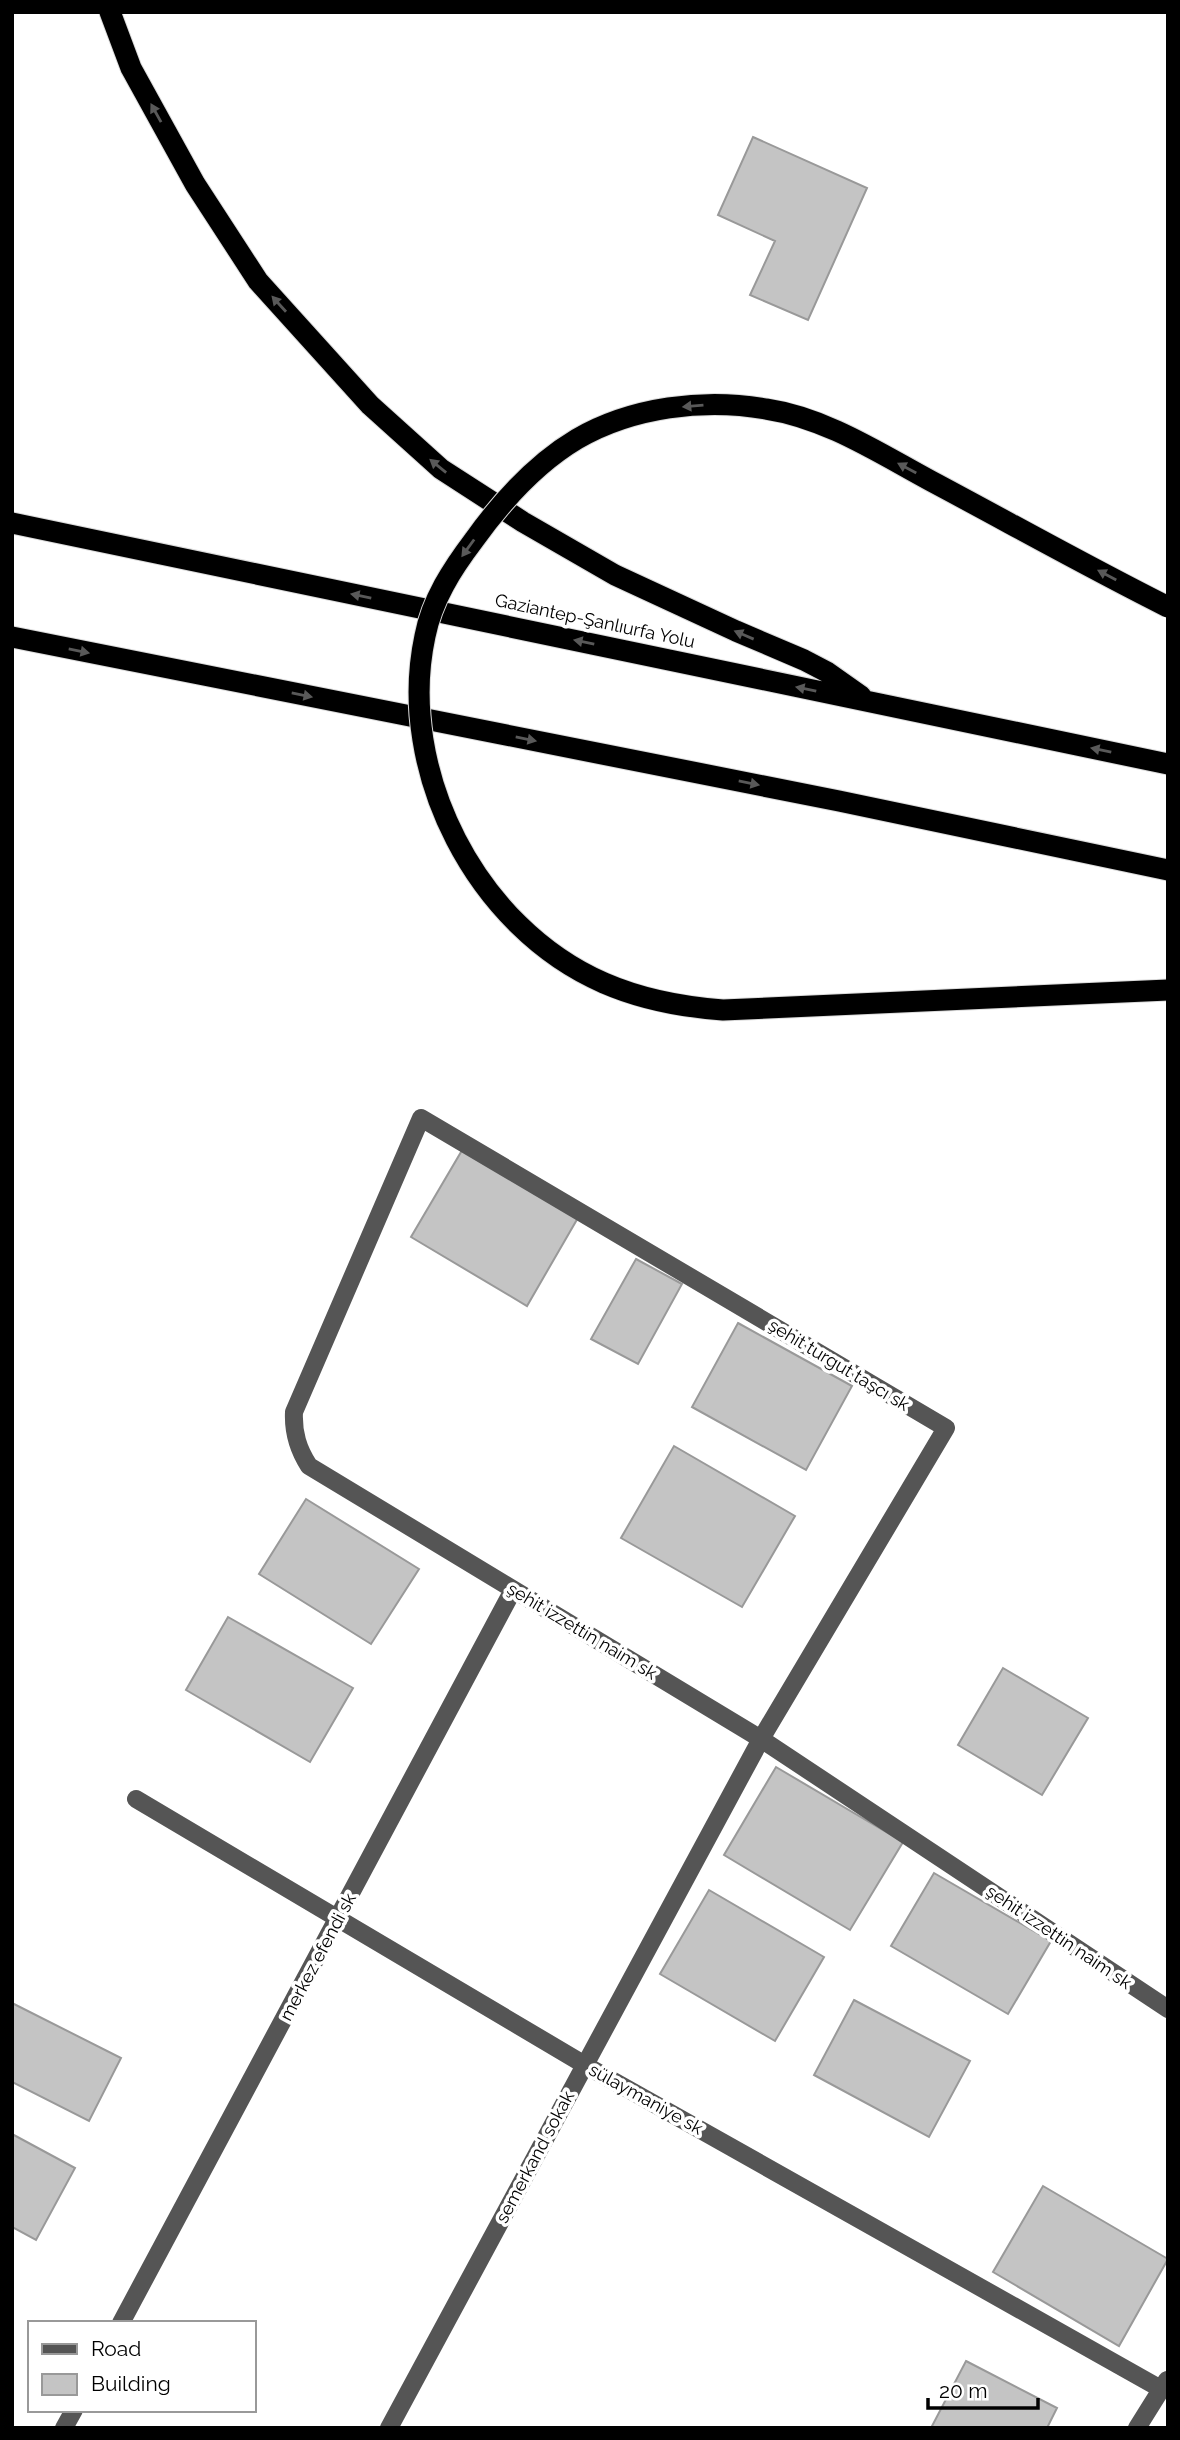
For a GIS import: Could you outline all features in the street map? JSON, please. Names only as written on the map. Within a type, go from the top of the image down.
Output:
[{"type":"highway","points":[[110,12],[131,68],[195,184],[258,281],[380,415],[441,469],[523,522],[615,575],[804,660],[868,702]]},
{"type":"highway","points":[[1168,607],[834,429],[769,409],[735,405],[679,407],[637,415],[578,439],[548,460],[513,492],[467,549],[449,575],[435,603],[425,634],[420,692],[421,728],[427,763],[437,797],[466,859],[494,896],[537,941],[568,964],[602,982],[641,997],[682,1007],[723,1010],[1168,990]]},
{"type":"highway","name":"Gaziantep-Şanlıurfa Yolu","points":[[12,523],[1168,764]]},
{"type":"highway","points":[[12,637],[839,801],[1168,870]]},
{"type":"street","name":"şehit izzettin naim sk","points":[[421,1118],[294,1412],[293,1427],[299,1448],[309,1466],[761,1739],[1168,2009]]},
{"type":"street","name":"şehit turgut taşcı sk","points":[[421,1118],[946,1428],[761,1739]]},
{"type":"street","name":"merkez efendi sk","points":[[122,2321],[513,1590]]},
{"type":"street","name":"semerkand sokak","points":[[389,2428],[761,1739]]},
{"type":"street","name":"sülaymaniye sk","points":[[136,1799],[585,2064],[1165,2384]]},
{"type":"street","points":[[1138,2428],[1165,2384]]},
{"type":"street","points":[[64,2428],[73,2412]]},
{"type":"building","points":[[753,137],[867,188],[808,320],[750,295],[775,241],[718,215]]},
{"type":"building","points":[[464,1147],[579,1216],[527,1306],[411,1237]]},
{"type":"building","points":[[636,1259],[682,1284],[638,1364],[591,1339]]},
{"type":"building","points":[[738,1323],[852,1386],[806,1470],[692,1407]]},
{"type":"building","points":[[674,1446],[795,1516],[742,1607],[621,1538]]},
{"type":"building","points":[[306,1499],[419,1569],[371,1644],[259,1574]]},
{"type":"building","points":[[228,1617],[353,1688],[310,1762],[186,1690]]},
{"type":"building","points":[[1003,1668],[1088,1718],[1042,1795],[958,1745]]},
{"type":"building","points":[[776,1767],[903,1842],[850,1930],[724,1855]]},
{"type":"building","points":[[934,1873],[1051,1941],[1008,2014],[891,1946]]},
{"type":"building","points":[[709,1890],[824,1957],[775,2041],[660,1974]]},
{"type":"building","points":[[854,2000],[970,2061],[929,2137],[814,2075]]},
{"type":"building","points":[[12,2003],[121,2058],[89,2121],[12,2082]]},
{"type":"building","points":[[12,2134],[75,2168],[36,2240],[12,2227]]},
{"type":"building","points":[[1043,2186],[1168,2259],[1119,2346],[993,2272]]},
{"type":"building","points":[[966,2361],[1057,2408],[1047,2428],[931,2428]]}]
